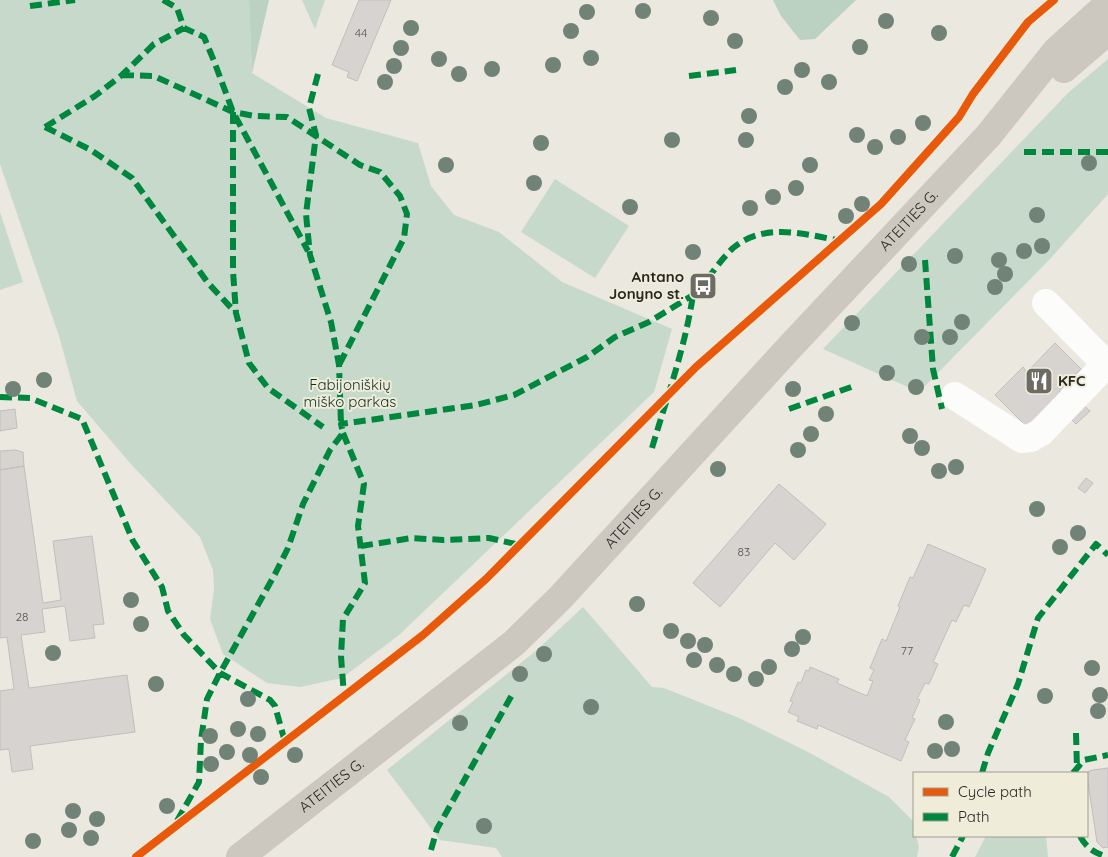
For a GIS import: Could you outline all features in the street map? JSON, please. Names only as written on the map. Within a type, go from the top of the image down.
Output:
[{"type":"main road","name":"ATEITIES G.","points":[[240,857],[514,643],[562,597],[788,350],[988,136],[1056,51],[1108,4]]},
{"type":"main road","name":"ATEITIES G.","points":[[988,136],[1108,31]]},
{"type":"lane","points":[[955,396],[1022,439],[1030,438],[1041,432],[1098,373],[1101,362],[1097,355],[1046,303]]},
{"type":"green space","name":"Fabijoniškių miško parkas","points":[[0,0],[249,0],[252,73],[326,118],[418,143],[431,186],[454,215],[499,232],[562,282],[672,329],[654,392],[399,635],[342,678],[300,687],[267,683],[223,654],[210,619],[214,589],[213,570],[200,537],[130,463],[77,401],[59,336],[0,164]]},
{"type":"green space","points":[[249,0],[269,0],[252,73]]},
{"type":"green space","points":[[302,0],[325,0],[315,29]]},
{"type":"green space","points":[[773,0],[856,0],[815,39],[800,40],[781,16]]},
{"type":"green space","points":[[1108,59],[1108,194],[1050,259],[919,392],[823,349],[1068,93]]},
{"type":"green space","points":[[555,179],[629,226],[595,278],[521,232]]},
{"type":"green space","points":[[0,212],[23,282],[0,290]]},
{"type":"green space","points":[[583,607],[652,687],[664,688],[739,718],[808,752],[889,797],[913,821],[913,837],[916,837],[919,846],[917,857],[502,857],[496,848],[440,840],[387,770],[537,650]]},
{"type":"green space","points":[[985,837],[1046,837],[1048,857],[975,857]]},
{"type":"building","points":[[359,0],[391,0],[357,81],[347,77],[349,72],[332,65]]},
{"type":"building","name":"KFC","points":[[1055,343],[1081,369],[1059,391],[1062,394],[1028,428],[995,395],[1023,367],[1027,372]]},
{"type":"building","points":[[1084,406],[1090,411],[1076,424],[1071,419]]},
{"type":"building","points":[[15,409],[17,428],[0,431],[0,411]]},
{"type":"building","points":[[15,450],[23,452],[24,466],[0,470],[0,451]]},
{"type":"building","points":[[24,466],[43,603],[61,600],[53,541],[92,536],[104,624],[93,625],[95,638],[70,641],[65,606],[42,609],[45,632],[21,635],[29,688],[127,675],[135,732],[30,746],[33,769],[12,772],[9,749],[0,750],[0,691],[14,689],[7,637],[0,638],[0,470]]},
{"type":"building","points":[[1086,478],[1093,483],[1085,493],[1078,488]]},
{"type":"building","points":[[779,484],[826,524],[794,560],[775,543],[720,607],[693,583]]},
{"type":"building","points":[[928,544],[986,569],[969,607],[964,605],[956,622],[952,620],[933,662],[938,664],[929,684],[925,683],[917,699],[920,700],[912,718],[915,719],[905,740],[909,742],[901,761],[818,725],[817,729],[797,721],[799,717],[788,712],[793,702],[790,701],[798,682],[801,683],[806,670],[809,671],[810,667],[839,679],[837,683],[867,696],[873,681],[869,680],[874,670],[870,668],[882,639],[886,641],[910,577],[913,578]]},
{"type":"building","points":[[1108,768],[1108,847],[1103,848],[1097,842],[1088,783],[1089,771]]},
{"type":"marked path","points":[[30,6],[75,0]]},
{"type":"marked path","points":[[163,0],[177,8],[184,28],[204,37],[233,112],[308,251]]},
{"type":"marked path","points":[[45,127],[95,96],[122,75],[154,44],[184,28]]},
{"type":"marked path","points":[[689,76],[736,70]]},
{"type":"marked path","points":[[318,74],[309,108],[316,135],[306,214],[310,255],[331,322],[339,365],[341,424]]},
{"type":"marked path","points":[[122,75],[154,76],[233,112],[255,116],[287,117],[360,165],[380,172],[400,196],[407,214],[404,238],[339,365]]},
{"type":"marked path","points":[[233,112],[233,271],[236,313],[249,363],[268,388],[323,427]]},
{"type":"marked path","points":[[45,127],[91,150],[132,178],[208,283],[236,313]]},
{"type":"marked path","points":[[1024,152],[1108,152]]},
{"type":"marked path","points":[[652,448],[680,353],[693,295],[728,253],[745,240],[771,233],[799,233],[841,241]]},
{"type":"marked path","points":[[925,260],[933,369],[942,409]]},
{"type":"marked path","points":[[177,821],[199,782],[201,740],[207,699],[288,548],[303,504],[330,450],[343,433],[341,424],[476,405],[514,395],[587,357],[615,337],[649,322],[693,295]]},
{"type":"marked path","points":[[789,409],[854,386]]},
{"type":"marked path","points":[[0,397],[30,398],[82,419],[133,541],[162,587],[168,611],[184,635],[220,673],[270,700],[275,706],[285,742]]},
{"type":"marked path","points":[[343,433],[364,484],[358,526],[365,583],[343,619],[341,656],[344,696]]},
{"type":"marked path","points":[[361,546],[412,538],[443,540],[489,538],[520,545]]},
{"type":"marked path","points":[[982,772],[988,753],[1018,684],[1038,618],[1096,544],[1108,555]]},
{"type":"marked path","points":[[431,850],[437,829],[513,693]]},
{"type":"marked path","points":[[1076,733],[1077,769]]},
{"type":"marked path","points":[[1074,772],[1084,760],[1108,755]]},
{"type":"marked path","points":[[952,857],[962,837]]},
{"type":"marked path","points":[[1081,837],[1092,850],[1108,857]]},
{"type":"cycle path","points":[[136,857],[423,635],[486,579],[696,367],[881,204],[959,117],[973,94],[1028,22],[1054,0]]},
{"type":"place","name":"Antano Jonyno st.","points":[[703,286]]},
{"type":"place","name":"KFC","points":[[1039,381]]}]
